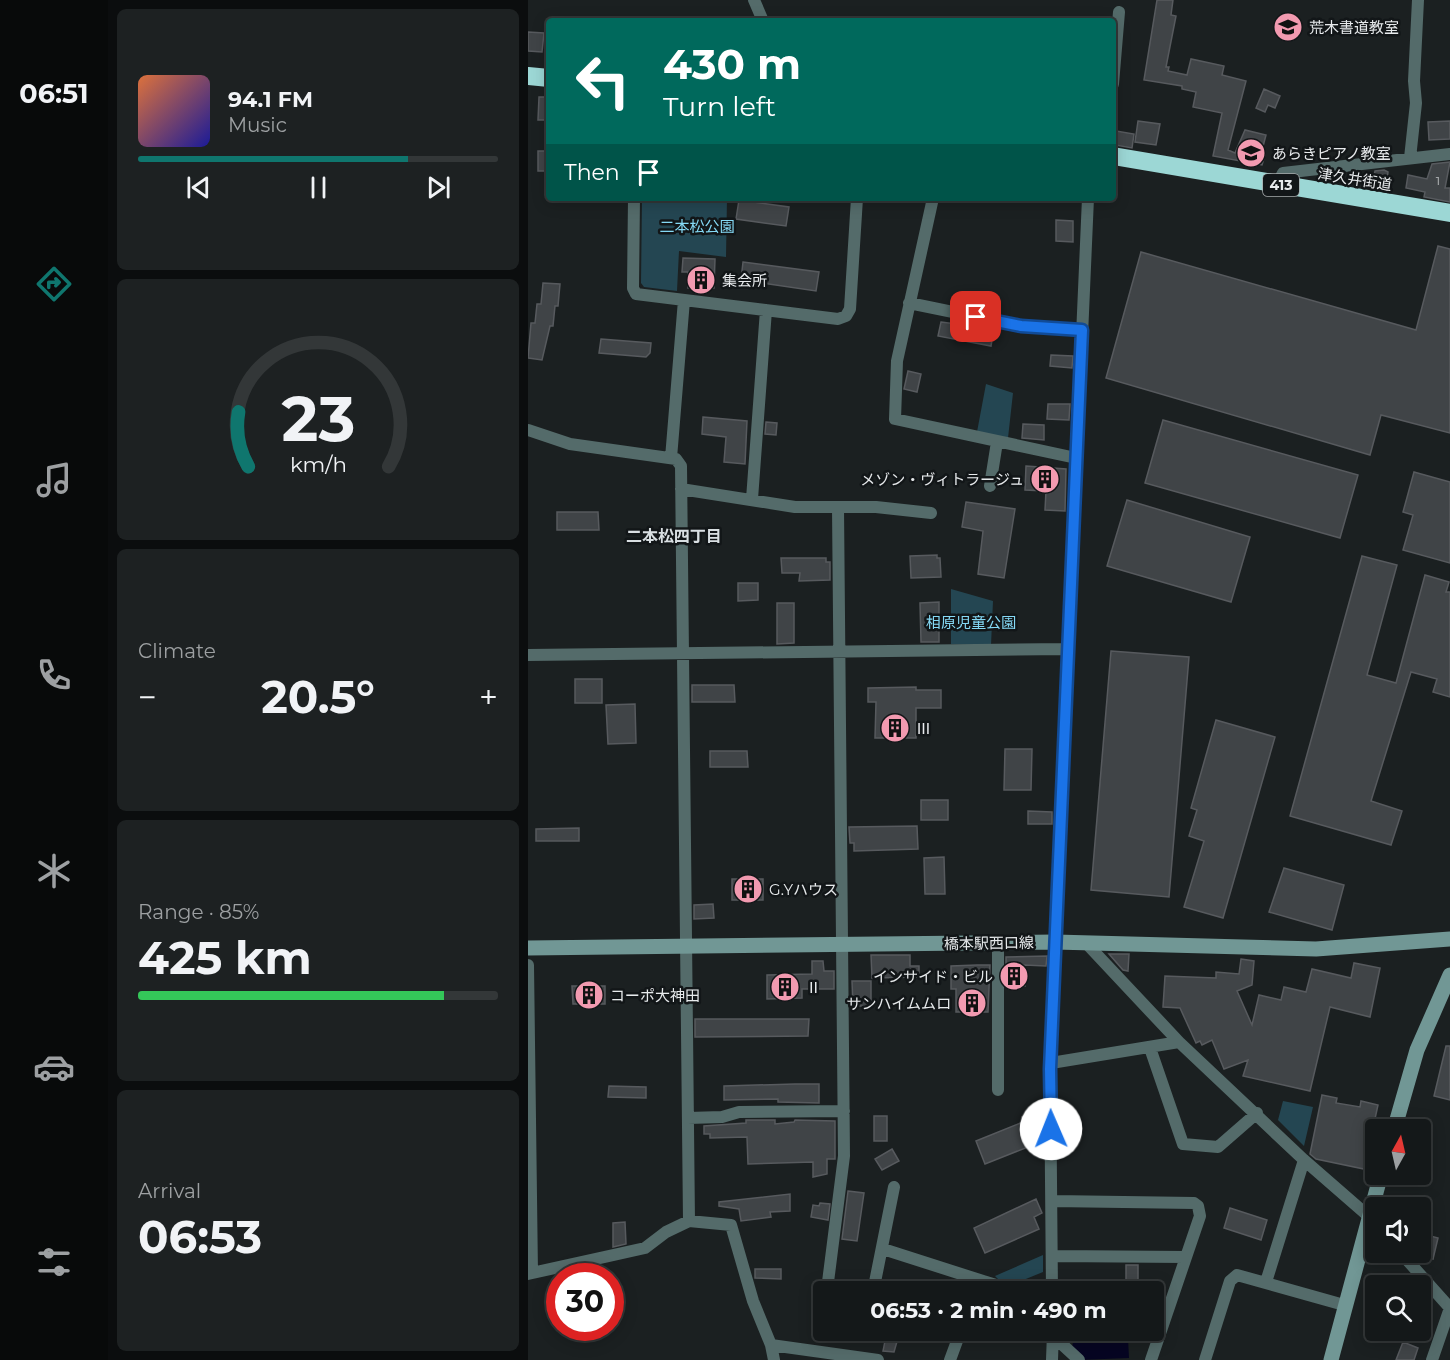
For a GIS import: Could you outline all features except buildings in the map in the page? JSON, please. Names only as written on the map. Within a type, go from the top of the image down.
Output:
[{"type":"highway","points":[[528,76],[546,78]]},
{"type":"highway","name":"津久井街道","points":[[1116,157],[1450,213]]},
{"type":"street","points":[[754,0],[762,18]]},
{"type":"street","points":[[1410,158],[1415,110],[1418,0]]},
{"type":"street","points":[[1116,48],[1119,12]]},
{"type":"street","points":[[1277,185],[1283,173],[1450,154]]},
{"type":"street","points":[[634,201],[634,291],[639,296],[838,319],[848,314],[857,201]]},
{"type":"street","points":[[932,201],[897,362],[895,419],[1076,458]]},
{"type":"street","points":[[1052,1281],[1051,1063],[1055,942],[1088,201]]},
{"type":"street","points":[[672,458],[684,300]]},
{"type":"street","points":[[909,303],[1021,326],[1082,330]]},
{"type":"street","points":[[752,500],[766,310]]},
{"type":"street","points":[[528,430],[570,444],[672,458],[676,459],[681,466],[689,1221]]},
{"type":"street","points":[[990,486],[997,442]]},
{"type":"street","points":[[681,489],[795,507],[876,507],[931,513]]},
{"type":"street","points":[[828,1281],[844,1172],[838,508]]},
{"type":"street","points":[[528,656],[1067,649]]},
{"type":"street","name":"橋本駅西口線","points":[[528,948],[1055,942],[1316,949],[1450,939]]},
{"type":"street","points":[[998,942],[998,1090]]},
{"type":"street","points":[[1086,943],[1179,1042],[1257,1113],[1304,1160],[1365,1212]]},
{"type":"street","points":[[528,965],[530,1273],[645,1248],[666,1232],[689,1221],[731,1225],[753,1301],[771,1345],[774,1360]]},
{"type":"street","points":[[1397,1119],[1417,1050],[1450,975]]},
{"type":"street","points":[[1051,1063],[1179,1042]]},
{"type":"street","points":[[1150,1048],[1183,1144],[1218,1147],[1257,1113]]},
{"type":"street","points":[[688,1118],[722,1117],[739,1112],[844,1111]]},
{"type":"street","points":[[1266,1282],[1304,1160]]},
{"type":"street","points":[[875,1281],[894,1187]]},
{"type":"street","points":[[1053,1202],[1194,1203],[1198,1206],[1200,1216],[1151,1360]]},
{"type":"street","points":[[1331,1360],[1344,1305],[1365,1243]]},
{"type":"street","points":[[882,1249],[967,1281]]},
{"type":"street","points":[[1052,1256],[1186,1257]]},
{"type":"street","points":[[1410,1263],[1450,1308],[1432,1360]]},
{"type":"street","points":[[1205,1360],[1233,1277],[1241,1274],[1344,1305]]},
{"type":"street","points":[[950,1360],[957,1341]]},
{"type":"street","points":[[1052,1360],[1053,1341]]},
{"type":"street","points":[[1061,1341],[1079,1360]]},
{"type":"street","points":[[771,1345],[878,1360]]},
{"type":"green space","name":"二本松公園","points":[[642,201],[727,201],[726,257],[679,251],[677,291],[644,287],[641,283]]},
{"type":"green space","points":[[986,384],[1013,393],[1008,438],[977,432]]},
{"type":"green space","name":"相原児童公園","points":[[951,589],[993,601],[991,645],[951,644]]},
{"type":"green space","points":[[1283,1101],[1313,1107],[1304,1146],[1278,1120]]},
{"type":"green space","points":[[1043,1255],[1043,1272],[1021,1281],[1000,1281],[995,1276]]},
{"type":"shaded area","points":[[1073,1341],[1128,1341],[1129,1358],[1079,1360],[1071,1353]]},
{"type":"place","name":"荒木書道教室","points":[[1288,27]]},
{"type":"place","name":"あらきピアノ教室","points":[[1251,153]]},
{"type":"place","name":"集会所","points":[[701,280]]},
{"type":"place","name":"メゾン・ヴィトラージュ","points":[[1045,479]]},
{"type":"place","name":"Ⅲ","points":[[895,728]]},
{"type":"place","name":"G.Yハウス","points":[[748,889]]},
{"type":"place","name":"インサイド・ビル","points":[[1014,976]]},
{"type":"place","name":"Ⅱ","points":[[785,987]]},
{"type":"place","name":"コーポ大神田","points":[[589,995]]},
{"type":"place","name":"サンハイムムロ","points":[[972,1003]]},
{"type":"district","name":"二本松四丁目","points":[[674,536]]},
{"type":"route","points":[[976,317],[1021,326],[1082,330],[1050,1069],[1051,1129]]}]
